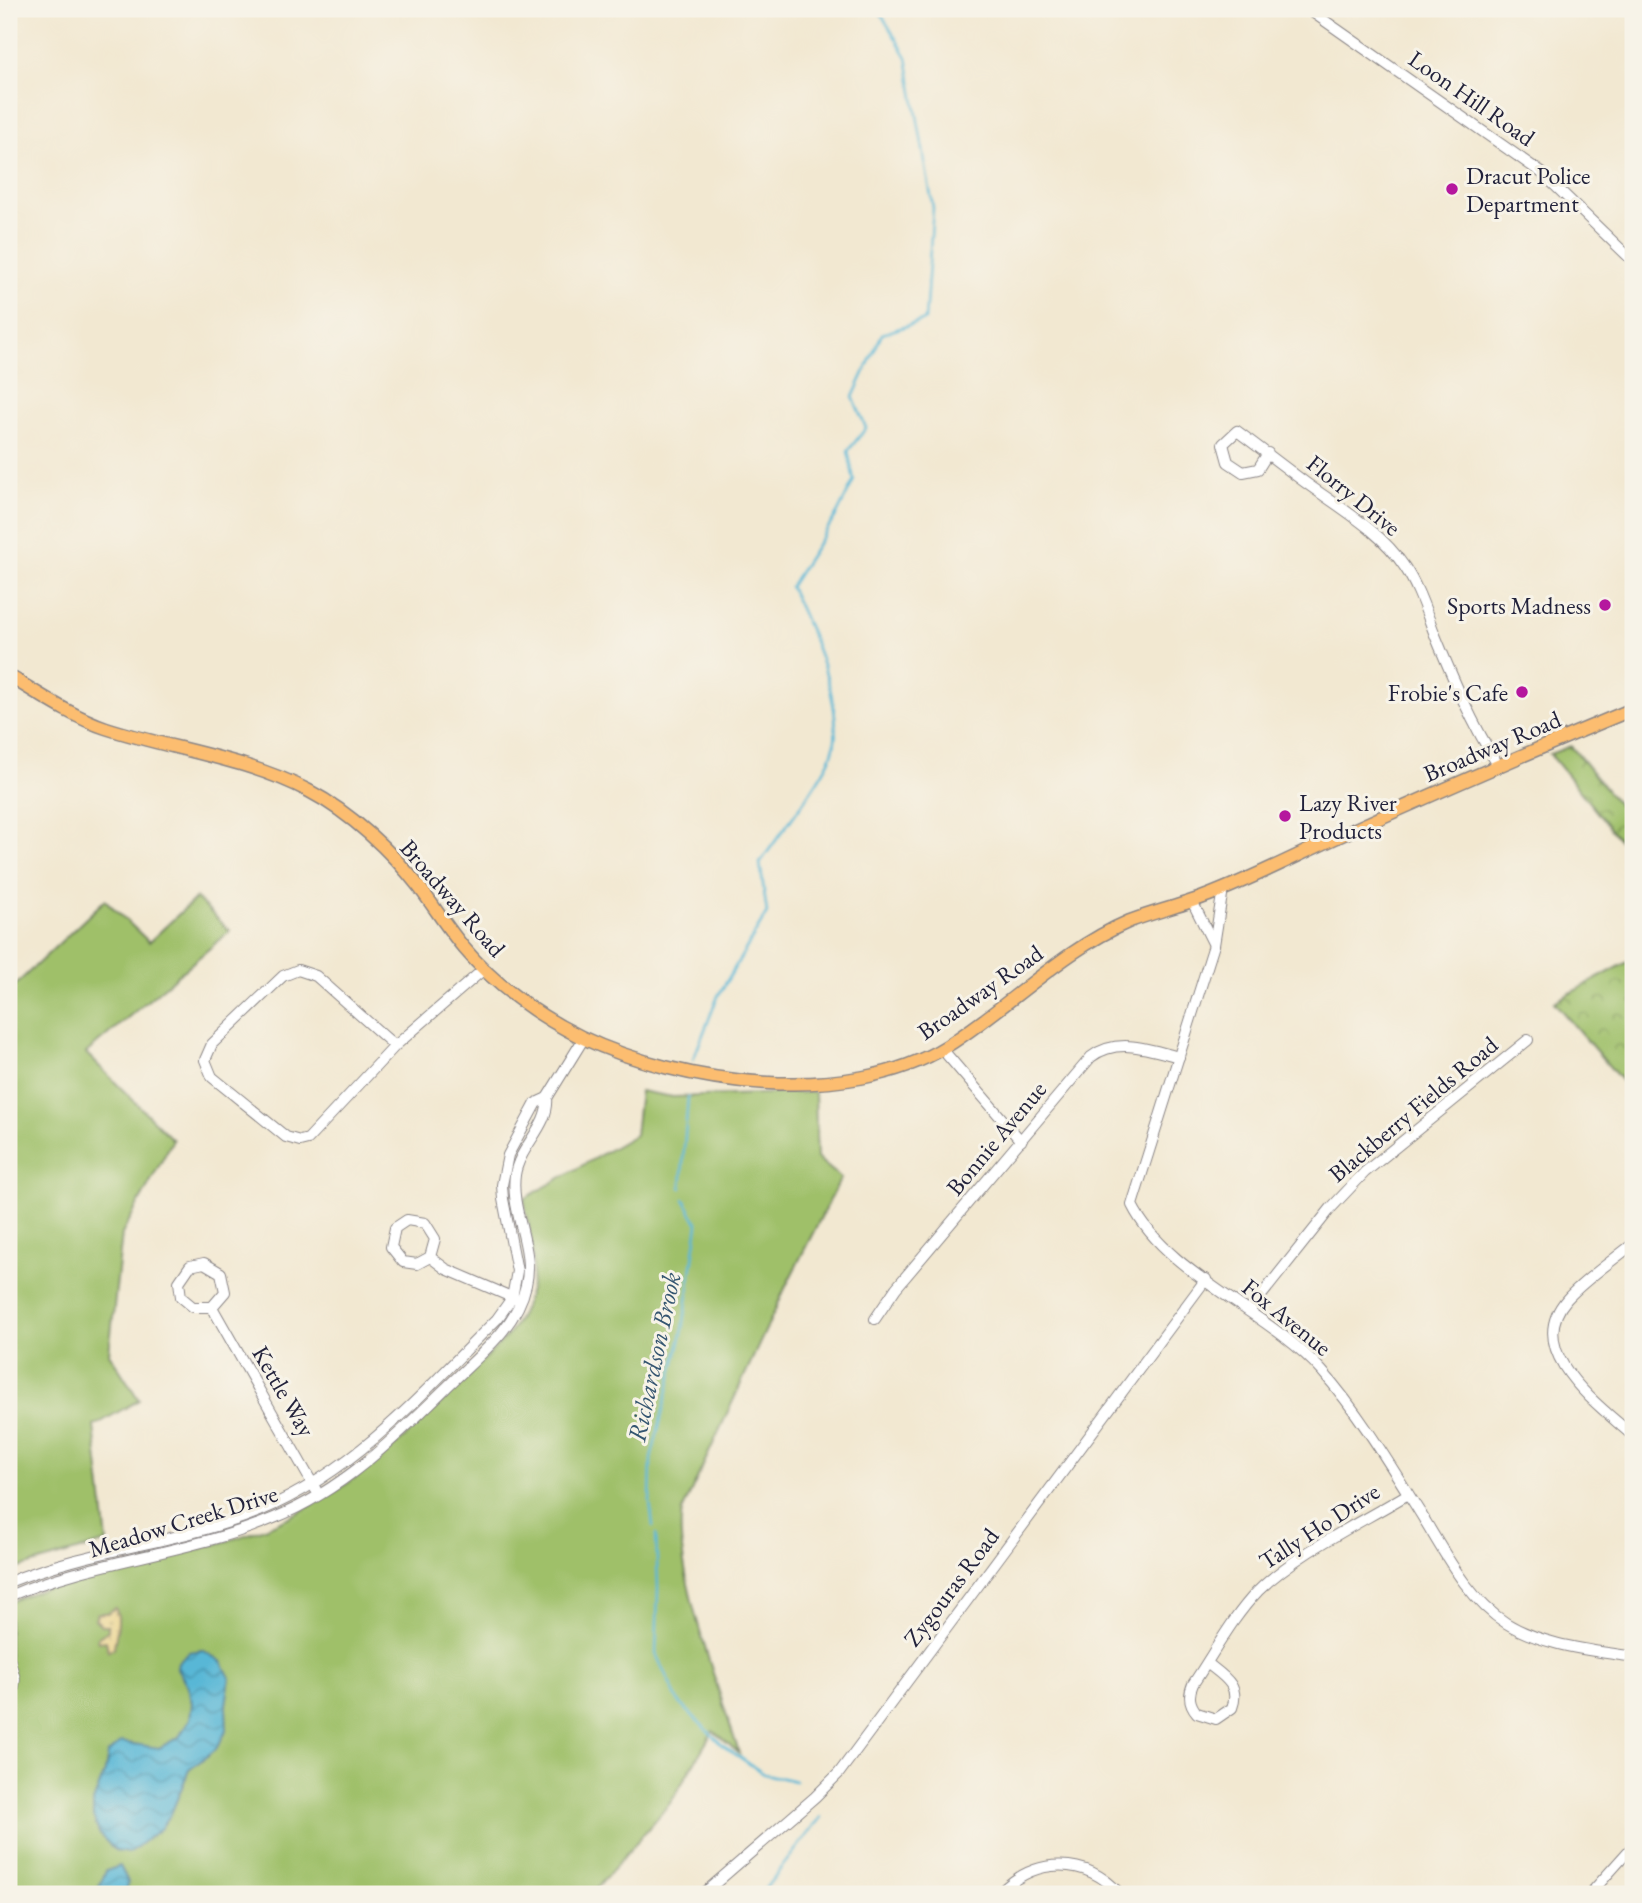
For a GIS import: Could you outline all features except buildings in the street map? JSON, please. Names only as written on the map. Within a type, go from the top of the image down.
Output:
[{"type":"main road","name":"Broadway Road","points":[[9,676],[100,726],[250,766],[311,792],[366,832],[417,884],[463,947],[484,969],[527,1004],[584,1038],[664,1068],[716,1079],[764,1083],[820,1082],[878,1073],[912,1063],[942,1049],[1097,937],[1140,918],[1223,889],[1498,765],[1633,709]]},
{"type":"street","name":"Loon Hill Road","points":[[1308,9],[1542,173],[1633,261]]},
{"type":"street","name":"Florry Drive","points":[[1268,453],[1258,469],[1243,472],[1228,461],[1223,444],[1237,431],[1268,453],[1381,540],[1405,566],[1480,736],[1498,765]]},
{"type":"street","name":"Fox Avenue","points":[[1223,889],[1214,946],[1132,1205],[1142,1224],[1172,1253],[1302,1349],[1324,1373],[1408,1494],[1450,1563],[1480,1601],[1506,1622],[1535,1636],[1577,1648],[1633,1657]]},
{"type":"street","points":[[1192,901],[1214,946]]},
{"type":"street","points":[[395,1046],[316,976],[298,970],[283,976],[212,1044],[205,1060],[212,1077],[286,1137],[300,1141],[315,1135],[395,1046],[484,969]]},
{"type":"street","name":"Meadow Creek Drive","points":[[9,1582],[242,1518],[313,1485],[361,1452],[516,1300],[517,1271],[502,1185],[508,1155],[536,1103],[547,1098],[584,1038]]},
{"type":"street","name":"Blackberry Fields Road","points":[[1249,1311],[1331,1208],[1365,1172],[1528,1040]]},
{"type":"street","name":"Bonnie Avenue","points":[[875,1319],[896,1288],[1091,1058],[1103,1048],[1130,1045],[1179,1056]]},
{"type":"street","points":[[942,1049],[1021,1141]]},
{"type":"street","name":"Meadow Creek Drive","points":[[9,1596],[39,1584],[251,1527],[319,1496],[368,1462],[498,1336],[516,1300],[528,1265],[515,1200],[515,1173],[525,1145],[548,1109],[547,1098]]},
{"type":"street","points":[[412,1219],[429,1226],[435,1244],[430,1256],[412,1264],[399,1259],[391,1247],[395,1228],[412,1219]]},
{"type":"street","points":[[508,1223],[520,1220]]},
{"type":"street","points":[[1633,1244],[1568,1298],[1555,1317],[1554,1349],[1569,1374],[1633,1436]]},
{"type":"street","points":[[430,1256],[446,1269],[516,1300]]},
{"type":"street","points":[[204,1263],[221,1273],[225,1292],[212,1307],[198,1309],[181,1297],[179,1282],[190,1266],[204,1263]]},
{"type":"street","name":"Zygouras Road","points":[[703,1894],[839,1773],[1206,1279]]},
{"type":"street","name":"Kettle Way","points":[[212,1307],[319,1496]]},
{"type":"street","points":[[413,1402],[423,1411]]},
{"type":"street","name":"Tally Ho Drive","points":[[1207,1663],[1229,1681],[1235,1692],[1232,1708],[1216,1719],[1197,1713],[1190,1699],[1191,1688],[1207,1663],[1247,1604],[1274,1578],[1408,1494]]},
{"type":"street","points":[[142,1544],[145,1556]]},
{"type":"street","points":[[9,1657],[15,1679],[9,1723]]},
{"type":"street","points":[[1590,1894],[1633,1846]]},
{"type":"street","points":[[999,1894],[1025,1872],[1063,1864],[1089,1870],[1120,1894]]},
{"type":"green space","points":[[1571,746],[1633,823],[1633,857],[1550,754]]},
{"type":"green space","points":[[196,898],[230,931],[86,1053],[173,1140],[122,1234],[109,1353],[139,1400],[94,1426],[107,1542],[9,1571],[9,991],[105,900],[149,942]]},
{"type":"green space","points":[[1633,959],[1633,1094],[1554,1002]]},
{"type":"green space","points":[[640,1091],[673,1097],[815,1092],[817,1158],[841,1178],[787,1284],[682,1511],[684,1564],[691,1596],[739,1753],[713,1731],[671,1802],[592,1894],[9,1894],[9,1603],[46,1588],[224,1542],[270,1526],[311,1506],[380,1459],[443,1401],[508,1335],[527,1301],[533,1269],[524,1199],[635,1135]]},
{"type":"sand","points":[[115,1608],[118,1627],[114,1648],[108,1651],[106,1641],[98,1642],[97,1638],[108,1631],[108,1625],[101,1625],[95,1619],[98,1613],[107,1613]]},
{"type":"water","points":[[202,1650],[222,1662],[230,1678],[226,1705],[227,1730],[216,1749],[189,1770],[171,1814],[160,1829],[129,1853],[116,1851],[100,1835],[93,1817],[93,1802],[105,1771],[108,1753],[121,1742],[159,1748],[179,1737],[190,1719],[192,1703],[188,1687],[177,1668],[178,1662],[189,1652]]},
{"type":"water","points":[[120,1866],[128,1882],[126,1894],[96,1894],[106,1871]]},
{"type":"waterway","name":"Richardson Brook","points":[[693,1060],[718,996],[767,913],[760,863],[822,774],[835,742],[832,697],[826,673],[790,587],[837,514],[854,480],[848,451],[866,428],[853,397],[882,334],[925,320],[933,208],[907,57],[878,9]]},
{"type":"waterway","name":"Richardson Brook","points":[[681,1188],[688,1097]]},
{"type":"waterway","name":"Richardson Brook","points":[[653,1526],[650,1502],[651,1459],[683,1329],[698,1224],[684,1199]]},
{"type":"waterway","name":"Richardson Brook","points":[[656,1534],[656,1654],[678,1701],[722,1745],[764,1774],[796,1781]]},
{"type":"waterway","name":"Richardson Brook","points":[[761,1894],[821,1817]]},
{"type":"place","name":"Dracut Police Department","points":[[1452,189]]},
{"type":"place","name":"Sports Madness","points":[[1605,605]]},
{"type":"place","name":"Frobie's Cafe","points":[[1522,692]]},
{"type":"place","name":"Lazy River Products","points":[[1285,816]]}]
